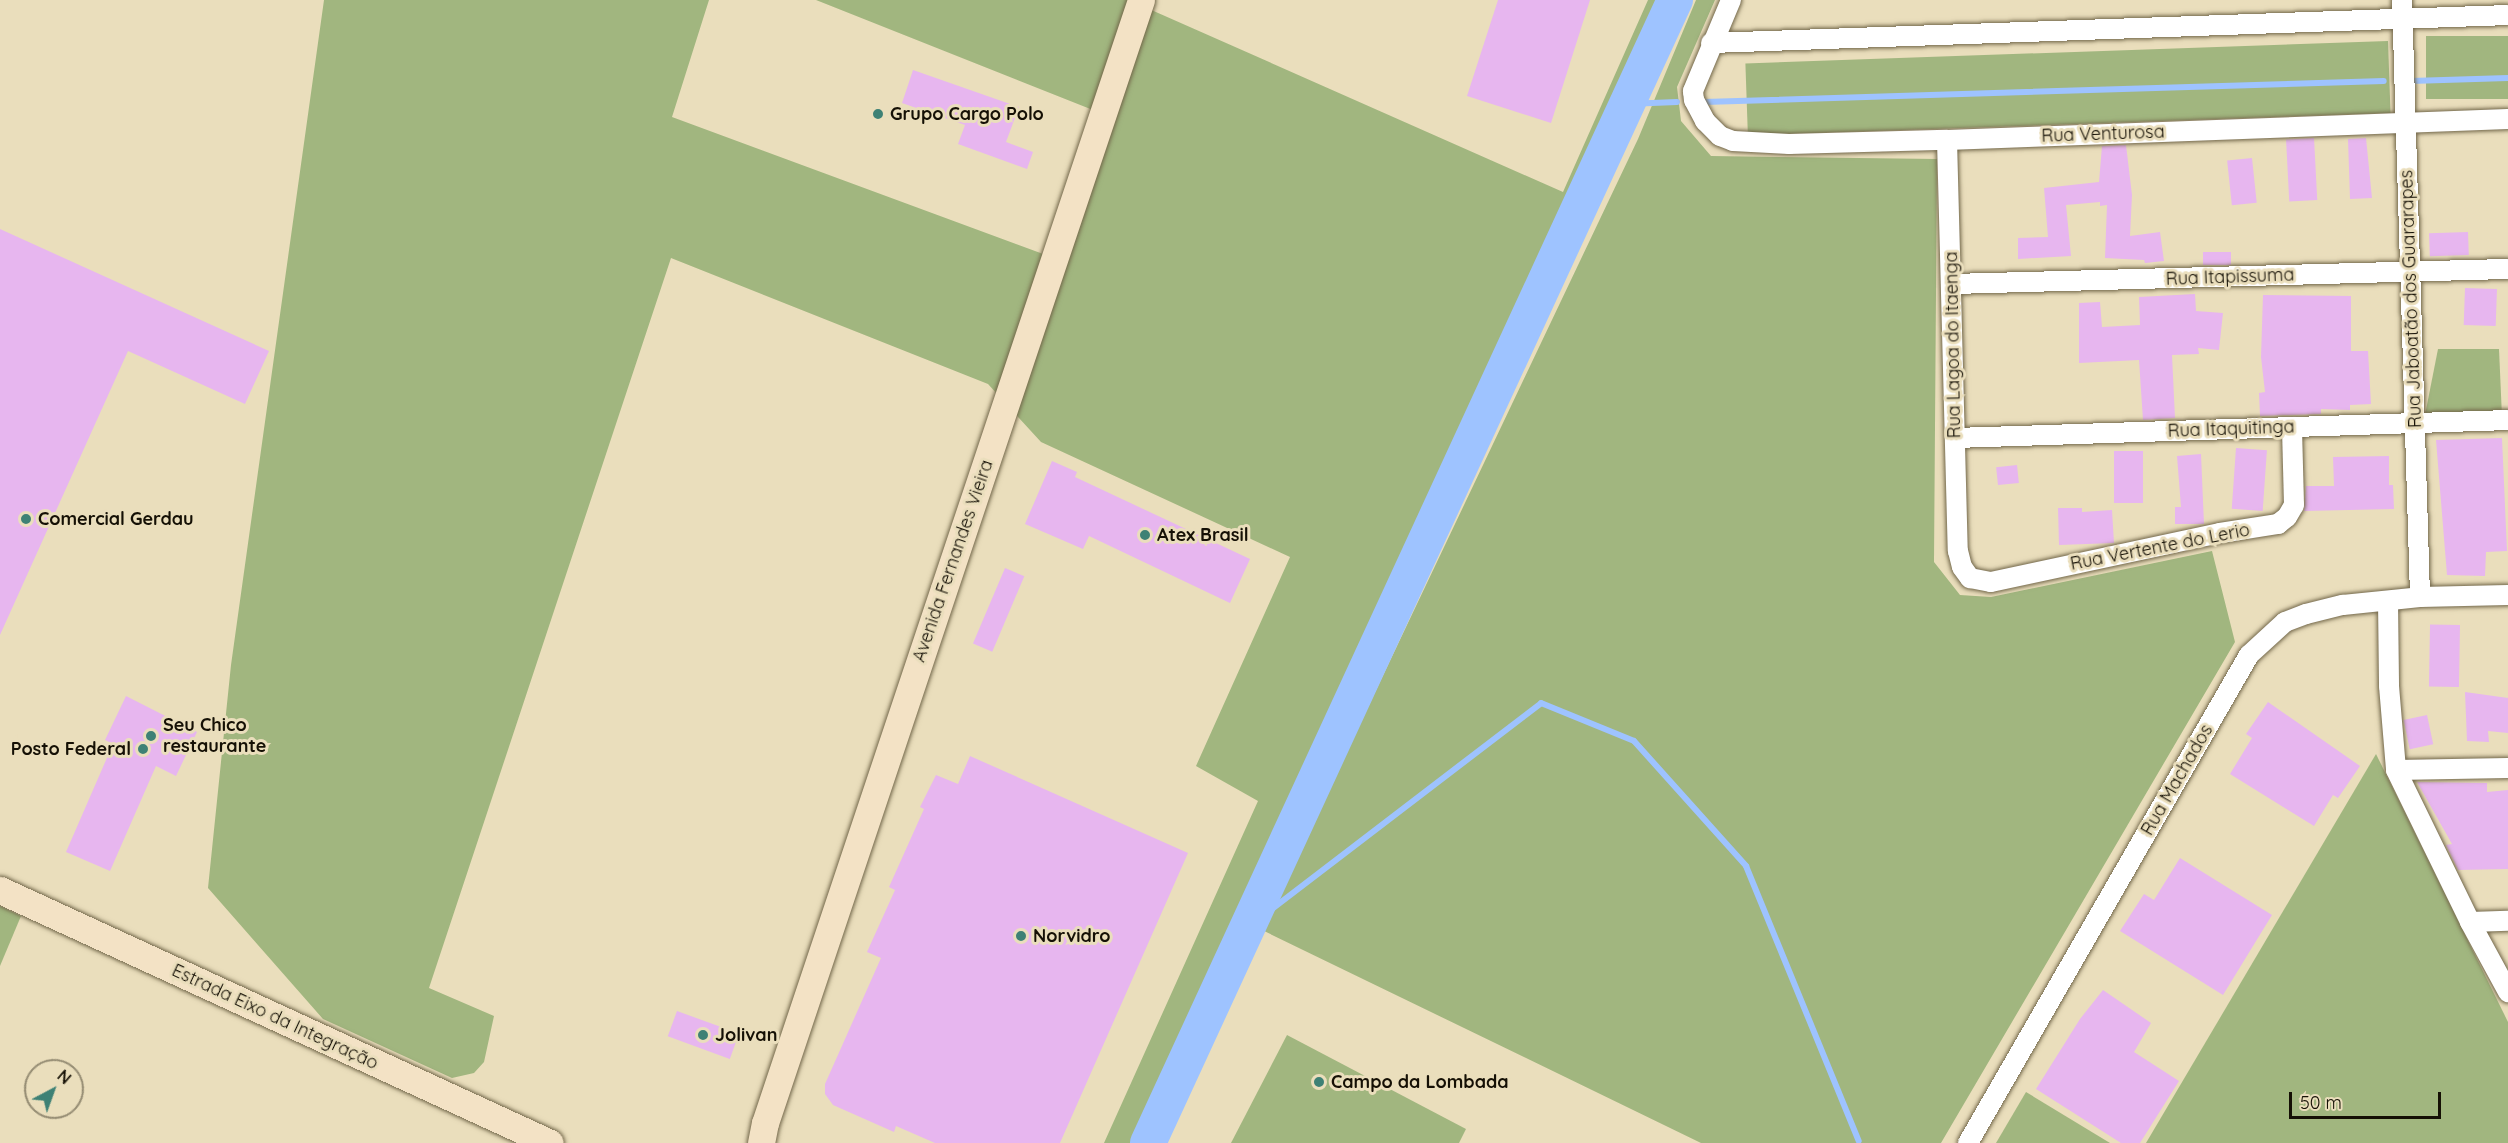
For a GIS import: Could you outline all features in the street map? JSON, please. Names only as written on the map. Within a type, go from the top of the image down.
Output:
[{"type":"main road","name":"Avenida Fernandes Vieira","points":[[758,1136],[1141,0]]},
{"type":"main road","name":"Estrada Eixo da Integração","points":[[0,890],[550,1143]]},
{"type":"street","points":[[1731,0],[1711,43],[2402,10],[2508,15]]},
{"type":"street","name":"Rua Jaboatão dos Guararapes","points":[[2402,10],[2420,597]]},
{"type":"street","name":"Rua Venturosa","points":[[1711,43],[1693,91],[1694,100],[1705,121],[1720,136],[1733,141],[1789,144],[1947,140],[2508,119]]},
{"type":"street","name":"Rua Lagoa do Itaenga","points":[[1947,140],[1958,551]]},
{"type":"street","name":"Rua Itapissuma","points":[[1952,284],[2508,269]]},
{"type":"street","name":"Rua Itaquitinga","points":[[1955,438],[2508,420]]},
{"type":"street","name":"Rua Vertente do Lerio","points":[[1958,551],[1962,567],[1970,578],[1991,582],[2220,533],[2278,524],[2287,517],[2294,505],[2292,427]]},
{"type":"street","name":"Rua Machados","points":[[1968,1143],[2249,655],[2270,633],[2285,622],[2343,604],[2420,597],[2508,595]]},
{"type":"street","points":[[2388,601],[2391,726],[2396,770],[2470,922],[2508,992]]},
{"type":"street","points":[[2396,770],[2508,768]]},
{"type":"street","points":[[2470,922],[2508,921]]},
{"type":"green space","points":[[324,0],[709,0],[672,117],[1054,258],[1103,114],[816,0],[1141,0],[1140,5],[1563,192],[1648,0],[1675,0],[1148,1143],[1104,1143],[1258,801],[1196,766],[1290,557],[1041,442],[988,384],[671,258],[429,988],[494,1016],[484,1062],[474,1073],[452,1078],[323,1019],[208,888],[231,665]]},
{"type":"green space","points":[[1696,0],[1715,0],[1677,87],[1681,121],[1711,156],[1937,159],[1934,562],[1960,595],[1991,597],[2212,551],[2235,642],[1941,1143],[1701,1143],[1262,930],[1638,139]]},
{"type":"green space","points":[[2426,36],[2508,36],[2508,99],[2426,99]]},
{"type":"green space","points":[[2388,41],[2391,113],[1748,135],[1745,63]]},
{"type":"green space","points":[[2438,349],[2499,349],[2502,417],[2425,415]]},
{"type":"green space","points":[[2376,754],[2508,1022],[2508,1143],[2146,1143]]},
{"type":"green space","points":[[0,906],[21,916],[0,966]]},
{"type":"green space","name":"Campo da Lombada","points":[[1287,1035],[1466,1129],[1459,1143],[1231,1143]]},
{"type":"green space","points":[[2026,1092],[2110,1143],[1996,1143]]},
{"type":"building","points":[[1498,0],[1590,0],[1551,123],[1467,96]]},
{"type":"building","points":[[913,70],[1019,107],[1006,142],[1033,152],[1027,169],[958,144],[965,125],[902,103]]},
{"type":"building","points":[[2314,138],[2317,200],[2289,201],[2286,139]]},
{"type":"building","points":[[2366,138],[2372,198],[2350,199],[2348,139]]},
{"type":"building","points":[[2126,145],[2132,195],[2130,236],[2160,232],[2164,261],[2145,263],[2144,260],[2105,258],[2107,205],[2100,206],[2100,202],[2066,205],[2071,256],[2018,259],[2018,238],[2048,237],[2044,188],[2099,182],[2102,146]]},
{"type":"building","points":[[2252,158],[2257,203],[2232,205],[2227,161]]},
{"type":"building","name":"Comercial Gerdau","points":[[0,229],[269,351],[245,404],[128,351],[0,635]]},
{"type":"building","points":[[2468,232],[2469,255],[2430,256],[2429,233]]},
{"type":"building","points":[[2203,252],[2231,252],[2231,265],[2203,265]]},
{"type":"building","points":[[2465,288],[2497,289],[2496,326],[2464,325]]},
{"type":"building","points":[[2195,294],[2196,311],[2223,313],[2219,350],[2198,348],[2199,354],[2172,355],[2175,418],[2143,420],[2139,360],[2079,363],[2079,303],[2100,302],[2102,327],[2140,325],[2139,297]]},
{"type":"building","points":[[2263,295],[2351,296],[2351,351],[2368,351],[2371,404],[2350,405],[2350,410],[2321,409],[2321,414],[2260,416],[2259,393],[2265,392],[2261,357]]},
{"type":"building","points":[[2502,438],[2507,551],[2486,552],[2485,576],[2447,575],[2436,440]]},
{"type":"building","points":[[2236,448],[2267,450],[2263,511],[2232,509]]},
{"type":"building","points":[[2114,451],[2143,451],[2143,503],[2114,503]]},
{"type":"building","points":[[2201,454],[2204,524],[2175,524],[2175,507],[2181,507],[2177,456]]},
{"type":"building","points":[[2389,456],[2389,485],[2393,485],[2394,509],[2304,511],[2306,486],[2334,486],[2333,457]]},
{"type":"building","points":[[1052,461],[1077,472],[1075,477],[1250,559],[1230,603],[1089,536],[1083,549],[1025,524]]},
{"type":"building","points":[[2017,465],[2019,483],[1998,485],[1996,467]]},
{"type":"building","points":[[2058,508],[2082,508],[2082,512],[2112,510],[2114,543],[2059,545]]},
{"type":"building","points":[[1005,568],[1024,576],[992,652],[973,643]]},
{"type":"building","points":[[2430,624],[2460,625],[2459,687],[2429,686]]},
{"type":"building","points":[[2465,692],[2508,698],[2508,733],[2488,731],[2489,742],[2467,741]]},
{"type":"building","points":[[126,696],[197,732],[176,776],[156,766],[110,871],[66,852],[113,744],[105,740]]},
{"type":"building","points":[[2268,702],[2360,766],[2338,798],[2333,795],[2314,826],[2230,774],[2252,738],[2246,734]]},
{"type":"building","points":[[2427,715],[2433,744],[2410,749],[2404,720]]},
{"type":"building","name":"Norvidro","points":[[970,756],[1188,853],[1060,1143],[935,1143],[896,1126],[894,1132],[833,1105],[825,1094],[825,1084],[881,958],[867,952],[895,890],[889,887],[924,809],[920,807],[936,775],[958,784]]},
{"type":"building","points":[[2417,782],[2487,783],[2487,792],[2508,790],[2508,869],[2458,870],[2446,845],[2452,844]]},
{"type":"building","points":[[2180,858],[2272,915],[2223,995],[2120,931],[2144,894],[2154,900]]},
{"type":"building","points":[[2103,990],[2151,1023],[2134,1052],[2179,1081],[2140,1143],[2121,1143],[2036,1089],[2080,1019]]},
{"type":"building","name":"Jolivan","points":[[677,1011],[739,1034],[730,1059],[668,1036]]},
{"type":"waterway","points":[[1148,1143],[1675,0]]},
{"type":"waterway","points":[[2411,81],[2508,78]]},
{"type":"waterway","points":[[1704,102],[2384,81]]},
{"type":"waterway","points":[[1627,104],[1677,102]]},
{"type":"waterway","points":[[1247,928],[1541,703],[1634,741],[1746,866],[1859,1141]]},
{"type":"place","name":"Grupo Cargo Polo","points":[[878,114]]},
{"type":"place","name":"Comercial Gerdau","points":[[26,519]]},
{"type":"place","name":"Atex Brasil","points":[[1145,535]]},
{"type":"place","name":"Seu Chico restaurante","points":[[151,736]]},
{"type":"place","name":"Posto Federal","points":[[143,749]]},
{"type":"place","name":"Norvidro","points":[[1021,936]]},
{"type":"place","name":"Jolivan","points":[[703,1035]]},
{"type":"place","name":"Campo da Lombada","points":[[1319,1082]]}]
